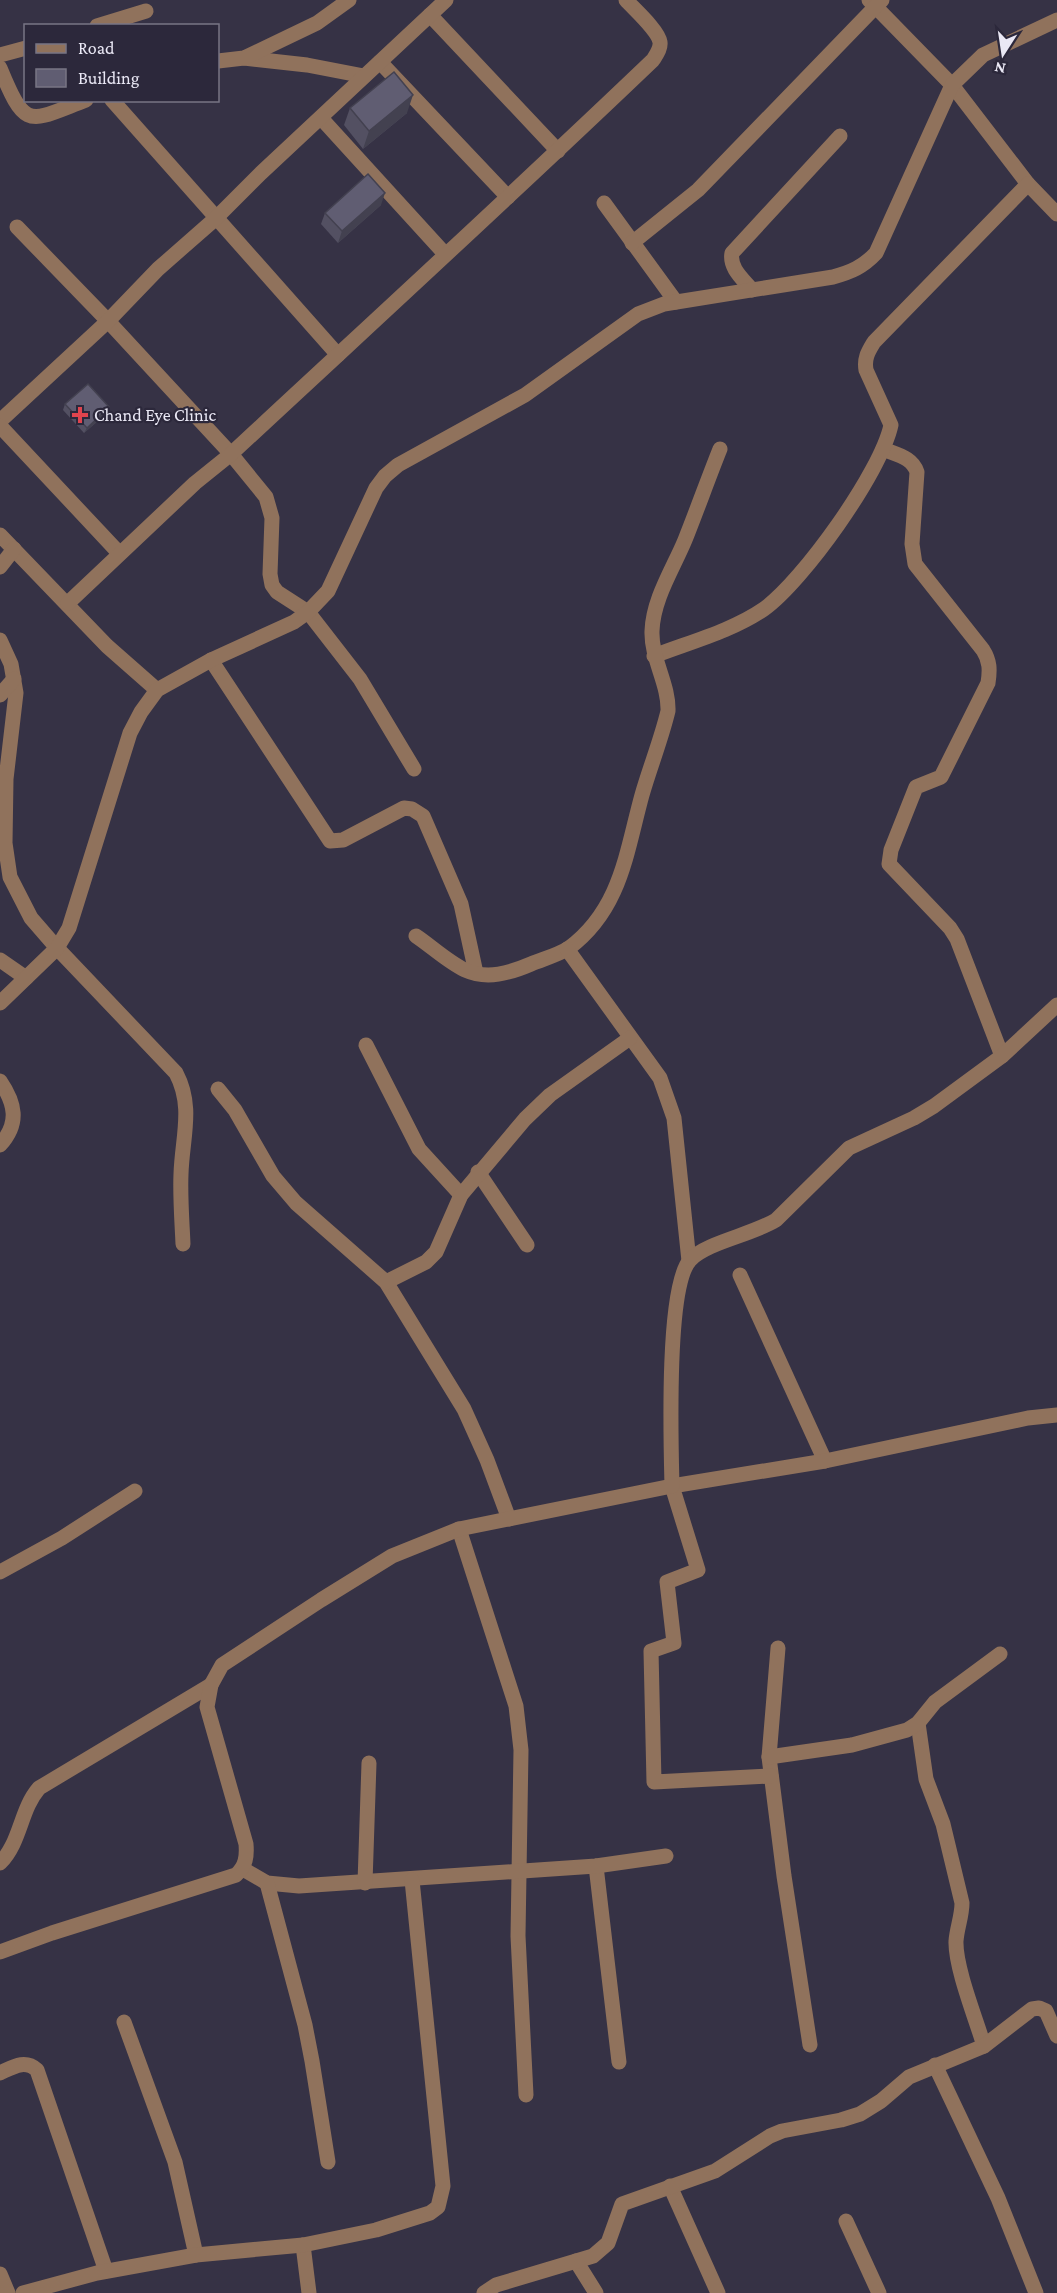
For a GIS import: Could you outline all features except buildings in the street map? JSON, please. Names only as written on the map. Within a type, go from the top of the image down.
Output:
[{"type":"street","points":[[244,58],[317,23],[349,0]]},
{"type":"street","points":[[0,421],[108,321],[158,269],[216,219],[261,173],[446,0]]},
{"type":"street","points":[[68,603],[195,483],[231,454],[558,151],[653,60],[660,43],[656,34],[626,0]]},
{"type":"street","points":[[632,243],[698,190],[876,2],[952,85],[1028,184],[1057,214]]},
{"type":"street","points":[[103,24],[146,10]]},
{"type":"street","points":[[430,15],[558,151]]},
{"type":"street","points":[[0,1003],[57,948],[75,914],[130,733],[157,690],[211,660],[294,622],[308,612],[328,591],[376,488],[385,476],[398,465],[525,394],[638,314],[664,304],[833,277],[854,271],[876,253],[952,85],[983,55],[1057,20]]},
{"type":"street","points":[[0,55],[24,49]]},
{"type":"street","points":[[219,62],[244,58],[307,65],[364,76]]},
{"type":"street","points":[[380,62],[508,197]]},
{"type":"street","points":[[0,69],[4,90],[22,113],[31,117],[39,118],[81,102]]},
{"type":"street","points":[[114,102],[338,355]]},
{"type":"street","points":[[321,118],[445,254]]},
{"type":"street","points":[[752,290],[733,267],[732,254],[840,136]]},
{"type":"street","points":[[654,656],[745,621],[775,600],[843,518],[884,449],[891,425],[866,370],[867,353],[874,342],[1028,184]]},
{"type":"street","points":[[604,203],[676,302]]},
{"type":"street","points":[[17,227],[231,454],[266,497],[271,507],[270,574],[272,585],[277,592],[308,612],[360,679],[414,769]]},
{"type":"street","points":[[0,426],[119,554]]},
{"type":"street","points":[[416,936],[464,970],[495,975],[514,971],[567,949],[593,925],[613,897],[668,711],[668,701],[654,656],[652,626],[657,603],[720,449]]},
{"type":"street","points":[[884,449],[909,459],[915,464],[918,472],[912,544],[915,564],[983,650],[989,660],[990,672],[988,683],[941,777],[933,782],[920,784],[914,792],[891,850],[889,864],[950,928],[957,939],[1002,1056]]},
{"type":"street","points":[[0,535],[107,646],[157,690]]},
{"type":"street","points":[[0,567],[14,549]]},
{"type":"street","points":[[0,640],[11,664],[15,693],[6,779],[7,860],[10,877],[31,918],[176,1073],[184,1088],[186,1115],[181,1175],[183,1244]]},
{"type":"street","points":[[211,660],[330,841],[343,840],[404,808],[412,809],[423,816],[461,904],[476,973]]},
{"type":"street","points":[[0,695],[14,679]]},
{"type":"street","points":[[567,949],[660,1078],[674,1118],[688,1262],[677,1296],[670,1429],[672,1486],[698,1570],[667,1582],[674,1643],[651,1651],[654,1782],[771,1776]]},
{"type":"street","points":[[0,960],[26,978]]},
{"type":"street","points":[[688,1262],[705,1250],[769,1224],[795,1202],[849,1148],[914,1119],[1002,1056],[1057,1005]]},
{"type":"street","points":[[386,1282],[426,1262],[436,1252],[460,1195],[525,1119],[550,1095],[630,1038]]},
{"type":"street","points":[[366,1045],[419,1149],[460,1195]]},
{"type":"street","points":[[0,1081],[10,1096],[13,1122],[0,1145]]},
{"type":"street","points":[[218,1089],[235,1110],[273,1176],[296,1203],[386,1282],[464,1409],[509,1519]]},
{"type":"street","points":[[478,1173],[527,1245]]},
{"type":"street","points":[[740,1275],[825,1461]]},
{"type":"street","points":[[0,1952],[52,1933],[236,1875],[243,1869],[247,1855],[246,1844],[207,1707],[210,1685],[222,1665],[392,1556],[459,1529],[672,1486],[825,1461],[1028,1418],[1057,1415]]},
{"type":"street","points":[[0,1572],[62,1538],[135,1491]]},
{"type":"street","points":[[459,1529],[516,1706],[521,1750],[518,1936],[526,2095]]},
{"type":"street","points":[[778,1648],[769,1757],[784,1876],[810,2045]]},
{"type":"street","points":[[769,1757],[861,1743],[907,1730],[918,1723],[935,1702],[1000,1654]]},
{"type":"street","points":[[0,1863],[14,1844],[27,1804],[39,1788],[210,1685]]},
{"type":"street","points":[[918,1723],[926,1779],[943,1824],[962,1903],[956,1940],[957,1956],[984,2046]]},
{"type":"street","points":[[365,1883],[369,1763]]},
{"type":"street","points":[[243,1869],[267,1883],[299,1886],[596,1866],[666,1856]]},
{"type":"street","points":[[596,1866],[619,2062]]},
{"type":"street","points":[[27,2292],[106,2271],[196,2255],[303,2245],[376,2230],[430,2213],[438,2207],[443,2186],[412,1880]]},
{"type":"street","points":[[267,1883],[305,2025],[328,2162]]},
{"type":"street","points":[[484,2293],[496,2285],[593,2256],[608,2243],[622,2204],[715,2171],[770,2136],[782,2131],[841,2120],[860,2114],[881,2101],[909,2077],[984,2046],[1032,2009],[1039,2008],[1049,2015],[1057,2036]]},
{"type":"street","points":[[124,2022],[175,2162],[196,2255]]},
{"type":"street","points":[[0,2073],[25,2063],[37,2070],[106,2271]]},
{"type":"street","points":[[935,2065],[998,2198],[1036,2293]]},
{"type":"street","points":[[670,2186],[718,2293]]},
{"type":"street","points":[[846,2221],[879,2293]]},
{"type":"street","points":[[303,2245],[309,2293]]},
{"type":"street","points":[[576,2261],[596,2293]]},
{"type":"street","points":[[0,2274],[8,2293]]},
{"type":"place","name":"Chand Eye Clinic","points":[[80,415]]}]
